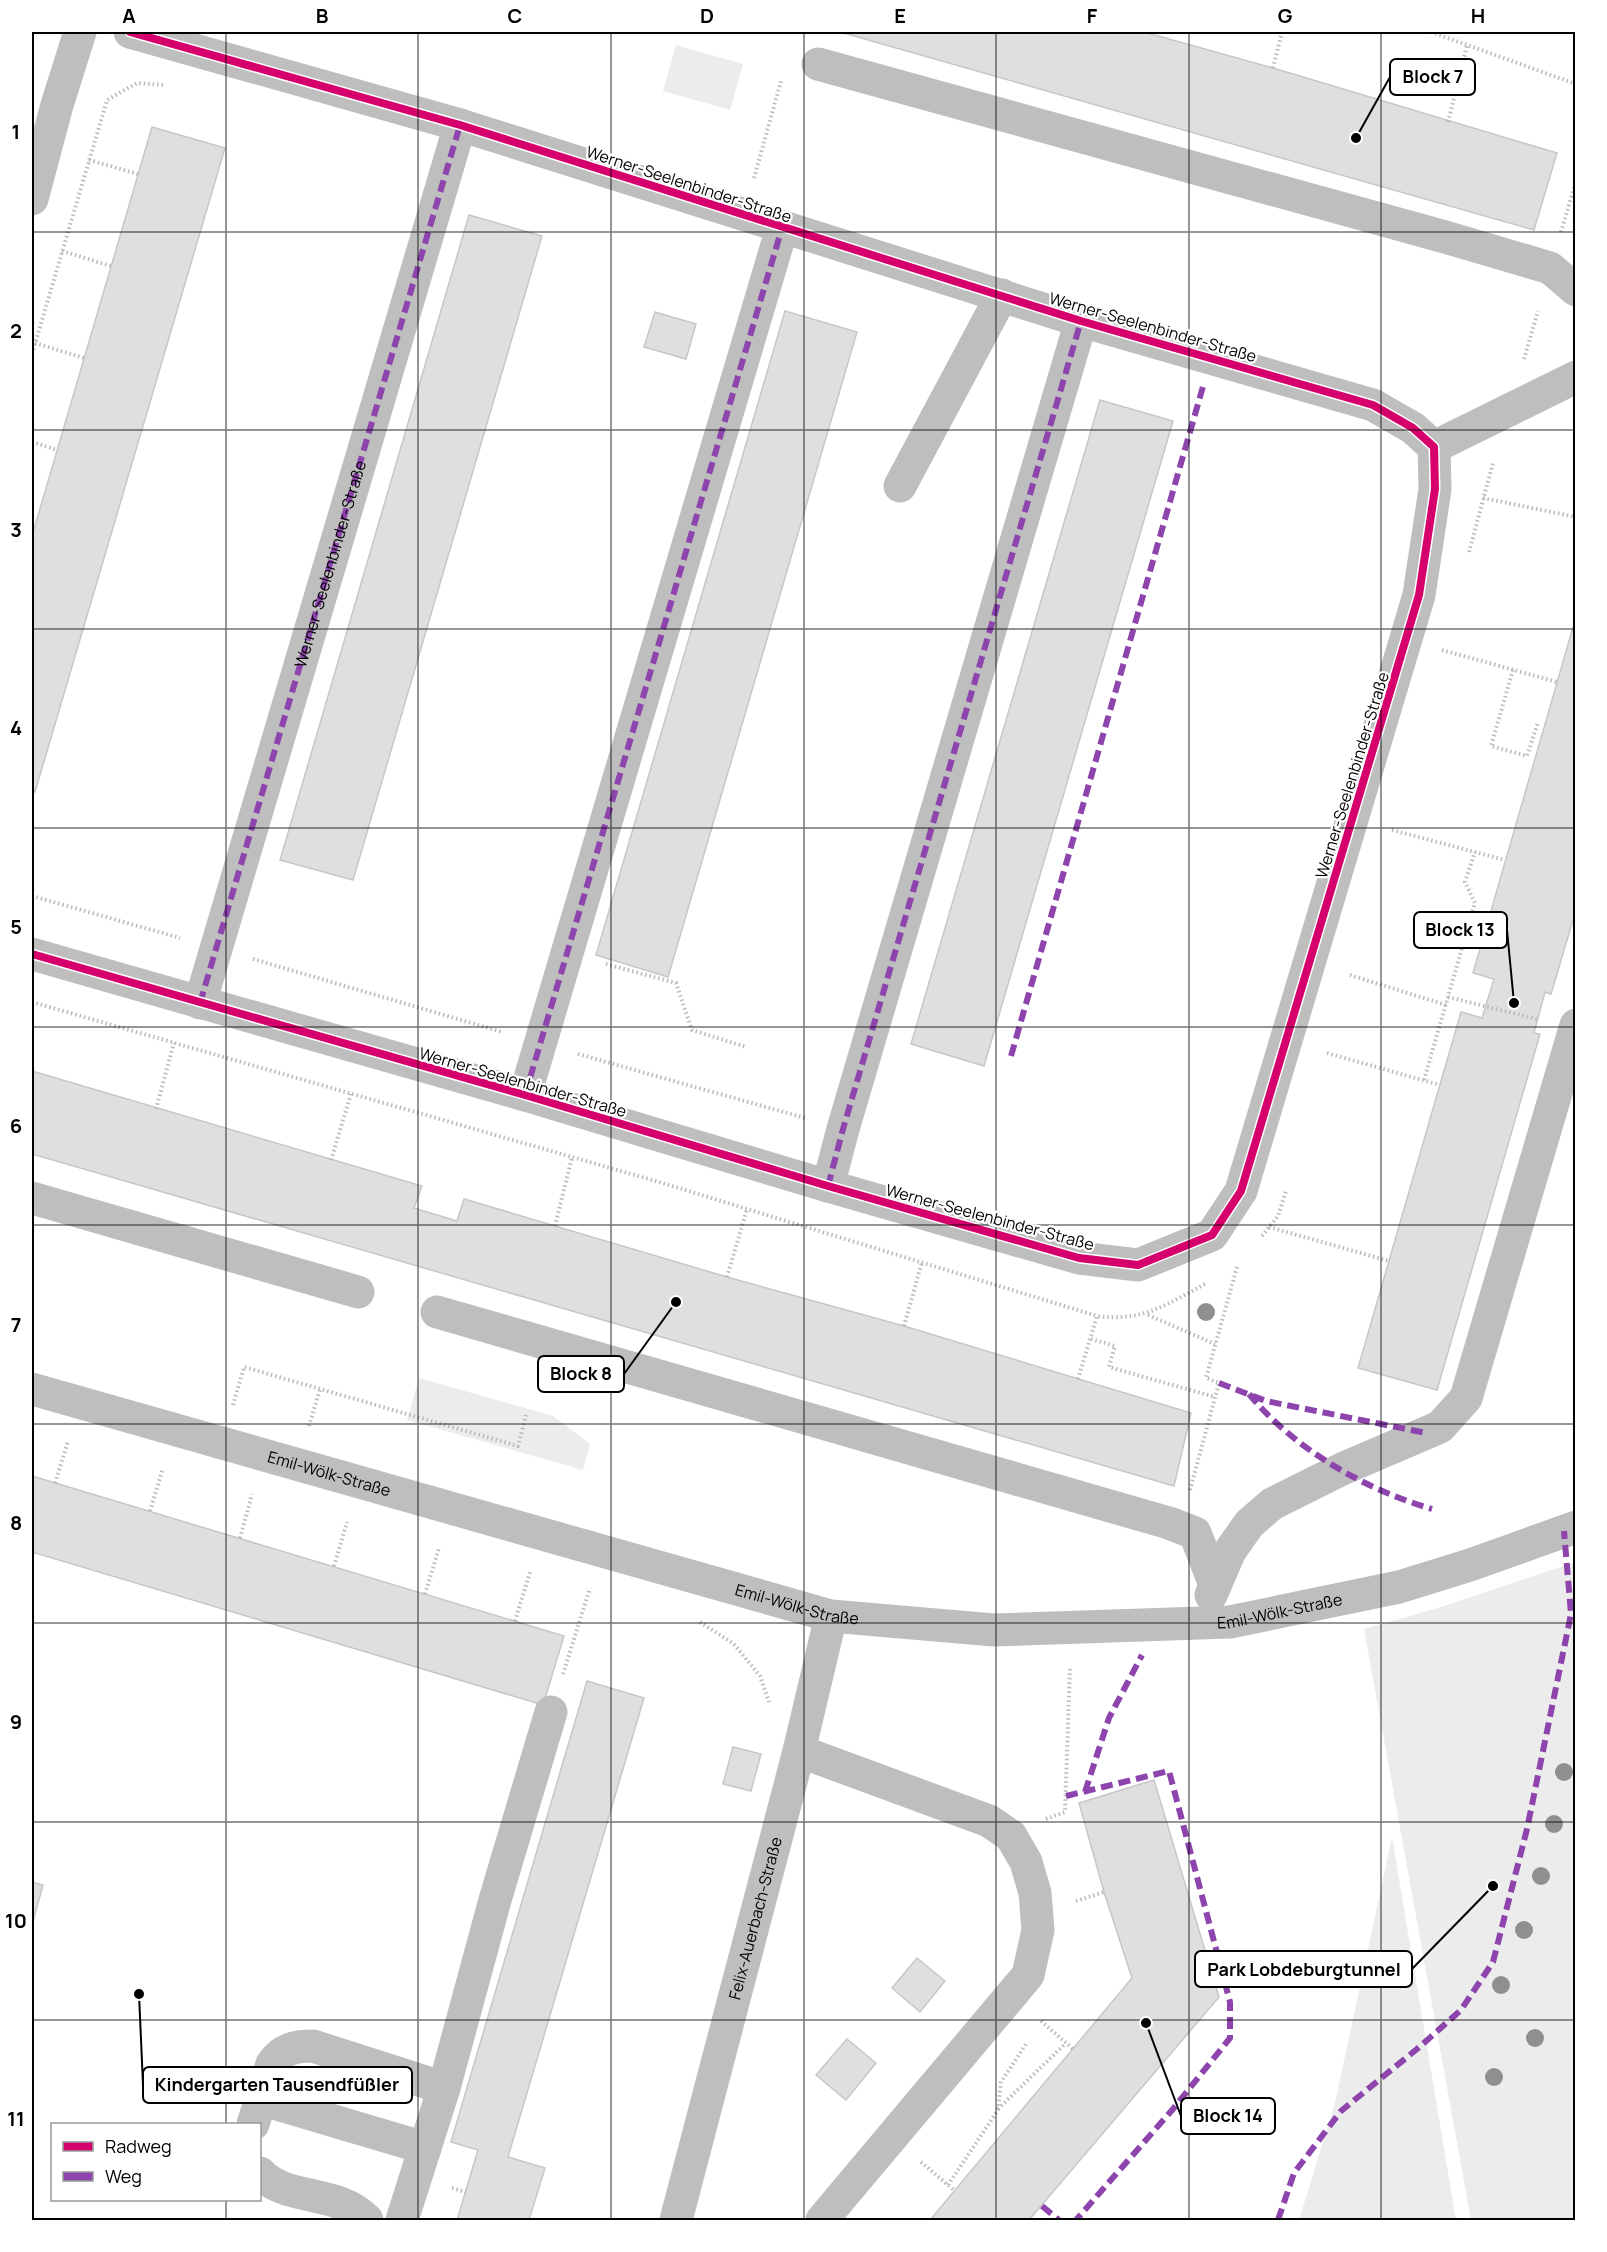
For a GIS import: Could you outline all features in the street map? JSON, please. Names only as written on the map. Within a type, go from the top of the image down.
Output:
[{"type":"street","points":[[32,199],[57,105],[80,32]]},
{"type":"street","name":"Werner-Seelenbinder-Straße","points":[[32,954],[525,1095],[1079,1258],[1138,1265],[1212,1235],[1241,1191],[1415,611],[1435,489],[1434,447],[1413,428],[1373,405],[1082,321],[460,125],[130,32]]},
{"type":"street","points":[[818,64],[1550,268],[1575,290]]},
{"type":"street","name":"Werner-Seelenbinder-Straße","points":[[200,1003],[460,125]]},
{"type":"street","name":"Werner-Seelenbinder-Straße","points":[[525,1095],[782,228]]},
{"type":"street","points":[[900,486],[1002,295]]},
{"type":"street","name":"Werner-Seelenbinder-Straße","points":[[828,1186],[1082,321]]},
{"type":"street","points":[[1434,447],[1575,377]]},
{"type":"street","points":[[1204,1623],[1215,1584],[1230,1551],[1249,1524],[1272,1504],[1342,1469],[1440,1427],[1466,1398],[1575,1027]]},
{"type":"street","points":[[32,1198],[358,1292]]},
{"type":"street","points":[[436,1312],[1181,1527],[1195,1533],[1215,1584]]},
{"type":"street","name":"Emil-Wölk-Straße","points":[[32,1389],[831,1616],[994,1630],[1230,1622],[1399,1587],[1470,1565],[1575,1527]]},
{"type":"street","name":"Felix-Auerbach-Straße","points":[[676,2220],[799,1751],[831,1616]]},
{"type":"street","points":[[402,2220],[444,2088],[495,1900],[551,1712]]},
{"type":"street","points":[[799,1751],[989,1821],[1011,1836],[1026,1862],[1035,1893],[1038,1930],[1028,1975],[822,2220]]},
{"type":"street","points":[[425,2148],[256,2112],[272,2064],[287,2050],[302,2046],[313,2046],[444,2088]]},
{"type":"street","points":[[261,2174],[276,2186],[330,2198],[349,2206],[367,2220]]},
{"type":"path","points":[[1273,68],[1282,32]]},
{"type":"path","points":[[1431,32],[1575,84]]},
{"type":"path","points":[[1448,122],[1467,45]]},
{"type":"path","points":[[744,216],[782,78]]},
{"type":"path","points":[[32,354],[107,100],[137,83],[172,86]]},
{"type":"path","points":[[89,160],[138,174]]},
{"type":"path","points":[[62,251],[111,266]]},
{"type":"path","points":[[35,343],[84,358]]},
{"type":"path","points":[[32,442],[57,450]]},
{"type":"path","points":[[1483,498],[1575,517]]},
{"type":"path","points":[[1442,650],[1557,682]]},
{"type":"path","points":[[1512,670],[1491,746],[1527,756],[1538,722]]},
{"type":"path","points":[[1392,830],[1505,860]]},
{"type":"path","points":[[1424,1080],[1475,903],[1465,882],[1475,852]]},
{"type":"path","points":[[32,896],[843,1129]]},
{"type":"path","points":[[569,950],[595,961],[676,983],[692,1030],[746,1047]]},
{"type":"path","points":[[1350,975],[1446,1005]]},
{"type":"path","points":[[1448,997],[1575,1027]]},
{"type":"path","points":[[32,1002],[572,1157],[1097,1316],[1119,1319]]},
{"type":"path","points":[[156,1109],[174,1043]]},
{"type":"path","points":[[1327,1053],[1440,1085]]},
{"type":"path","points":[[331,1160],[351,1094]]},
{"type":"path","points":[[555,1226],[572,1157]]},
{"type":"path","points":[[727,1278],[747,1209]]},
{"type":"path","points":[[1269,1227],[1389,1261]]},
{"type":"path","points":[[904,1326],[922,1262]]},
{"type":"path","points":[[1181,1527],[1219,1383],[1206,1378],[1237,1267]]},
{"type":"path","points":[[1147,1314],[1215,1344]]},
{"type":"path","points":[[1078,1379],[1097,1316]]},
{"type":"path","points":[[1090,1339],[1115,1346],[1109,1367],[1215,1397]]},
{"type":"path","points":[[222,1443],[244,1367],[518,1446],[526,1414]]},
{"type":"path","points":[[59,1438],[79,1444]]},
{"type":"path","points":[[55,1483],[68,1441]]},
{"type":"path","points":[[153,1465],[174,1472]]},
{"type":"path","points":[[150,1511],[163,1468]]},
{"type":"path","points":[[241,1491],[263,1498]]},
{"type":"path","points":[[240,1538],[252,1494]]},
{"type":"path","points":[[336,1519],[358,1525]]},
{"type":"path","points":[[334,1566],[347,1522]]},
{"type":"path","points":[[425,1594],[440,1548],[428,1544]]},
{"type":"path","points":[[519,1569],[540,1575]]},
{"type":"path","points":[[515,1621],[530,1572]]},
{"type":"path","points":[[580,1586],[601,1592]]},
{"type":"path","points":[[551,1712],[590,1588]]},
{"type":"path","points":[[695,1620],[735,1644],[760,1676],[771,1710]]},
{"type":"path","points":[[1037,1823],[1065,1812],[1071,1674],[1067,1628]]},
{"type":"path","points":[[1069,1904],[1104,1892]]},
{"type":"path","points":[[1034,2015],[1073,2049]]},
{"type":"path","points":[[1035,2030],[1040,2021]]},
{"type":"path","points":[[998,2110],[1001,2082],[1029,2038]]},
{"type":"path","points":[[948,2185],[998,2110],[1066,2043]]},
{"type":"path","points":[[916,2159],[954,2191]]},
{"type":"shaded area","points":[[676,45],[743,64],[730,110],[663,91]]},
{"type":"shaded area","points":[[419,1378],[553,1416],[590,1444],[583,1470],[407,1420]]},
{"type":"shaded area","points":[[1575,1562],[1575,2220],[1471,2220],[1364,1629],[1441,1607]]},
{"type":"shaded area","points":[[1392,1837],[1456,2220],[1299,2220],[1335,2103]]},
{"type":"building","points":[[840,32],[1144,32],[1557,153],[1534,230]]},
{"type":"building","points":[[152,127],[225,148],[35,792],[32,791],[32,536]]},
{"type":"building","points":[[469,215],[542,236],[353,880],[280,860]]},
{"type":"building","points":[[785,311],[857,332],[668,977],[596,955]]},
{"type":"building","points":[[655,312],[696,324],[686,359],[644,347]]},
{"type":"building","points":[[1100,400],[1173,421],[984,1066],[911,1044]]},
{"type":"building","points":[[1576,617],[1576,910],[1551,994],[1545,992],[1534,1033],[1540,1034],[1437,1390],[1358,1368],[1461,1012],[1482,1018],[1494,979],[1473,973]]},
{"type":"building","points":[[32,1071],[422,1186],[414,1208],[457,1221],[464,1199],[727,1277],[904,1326],[1191,1413],[1174,1486],[32,1154]]},
{"type":"building","points":[[32,1476],[564,1636],[543,1705],[32,1552]]},
{"type":"building","points":[[587,1681],[644,1698],[508,2157],[545,2168],[529,2220],[457,2220],[478,2150],[451,2142]]},
{"type":"building","points":[[733,1747],[761,1754],[751,1791],[723,1784]]},
{"type":"building","points":[[1154,1780],[1219,1997],[1029,2220],[930,2220],[1132,1978],[1104,1892],[1079,1803]]},
{"type":"building","points":[[32,1882],[43,1885],[32,1925]]},
{"type":"building","points":[[917,1958],[945,1981],[920,2012],[892,1988]]},
{"type":"building","points":[[847,2039],[876,2063],[846,2100],[816,2075]]},
{"type":"marked path","points":[[200,1003],[460,125]]},
{"type":"marked path","points":[[525,1095],[782,228]]},
{"type":"marked path","points":[[828,1186],[1081,321]]},
{"type":"marked path","points":[[1011,1056],[1204,383]]},
{"type":"marked path","points":[[1219,1383],[1266,1401],[1426,1433]]},
{"type":"marked path","points":[[1249,1394],[1287,1432],[1332,1465],[1381,1490],[1432,1509]]},
{"type":"marked path","points":[[1278,2220],[1294,2173],[1341,2111],[1461,2010],[1493,1962],[1527,1829],[1571,1614],[1564,1531]]},
{"type":"marked path","points":[[1085,1792],[1109,1718],[1142,1655]]},
{"type":"marked path","points":[[1066,1796],[1169,1771],[1230,2002],[1230,2038],[1173,2109],[1076,2220]]},
{"type":"marked path","points":[[1042,2206],[1059,2220]]},
{"type":"cycle path","points":[[32,954],[525,1095],[1079,1258],[1138,1265],[1212,1235],[1241,1191],[1419,595],[1435,489],[1434,447],[1413,428],[1373,405],[1081,321],[460,125],[130,32]]},
{"type":"place","name":"Block 7","points":[[1356,138]]},
{"type":"place","name":"Block 13","points":[[1514,1003]]},
{"type":"place","name":"Block 8","points":[[676,1302]]},
{"type":"place","name":"Park Lobdeburgtunnel","points":[[1493,1886]]},
{"type":"place","name":"Kindergarten Tausendfüßler","points":[[139,1994]]},
{"type":"place","name":"Block 14","points":[[1146,2023]]}]
